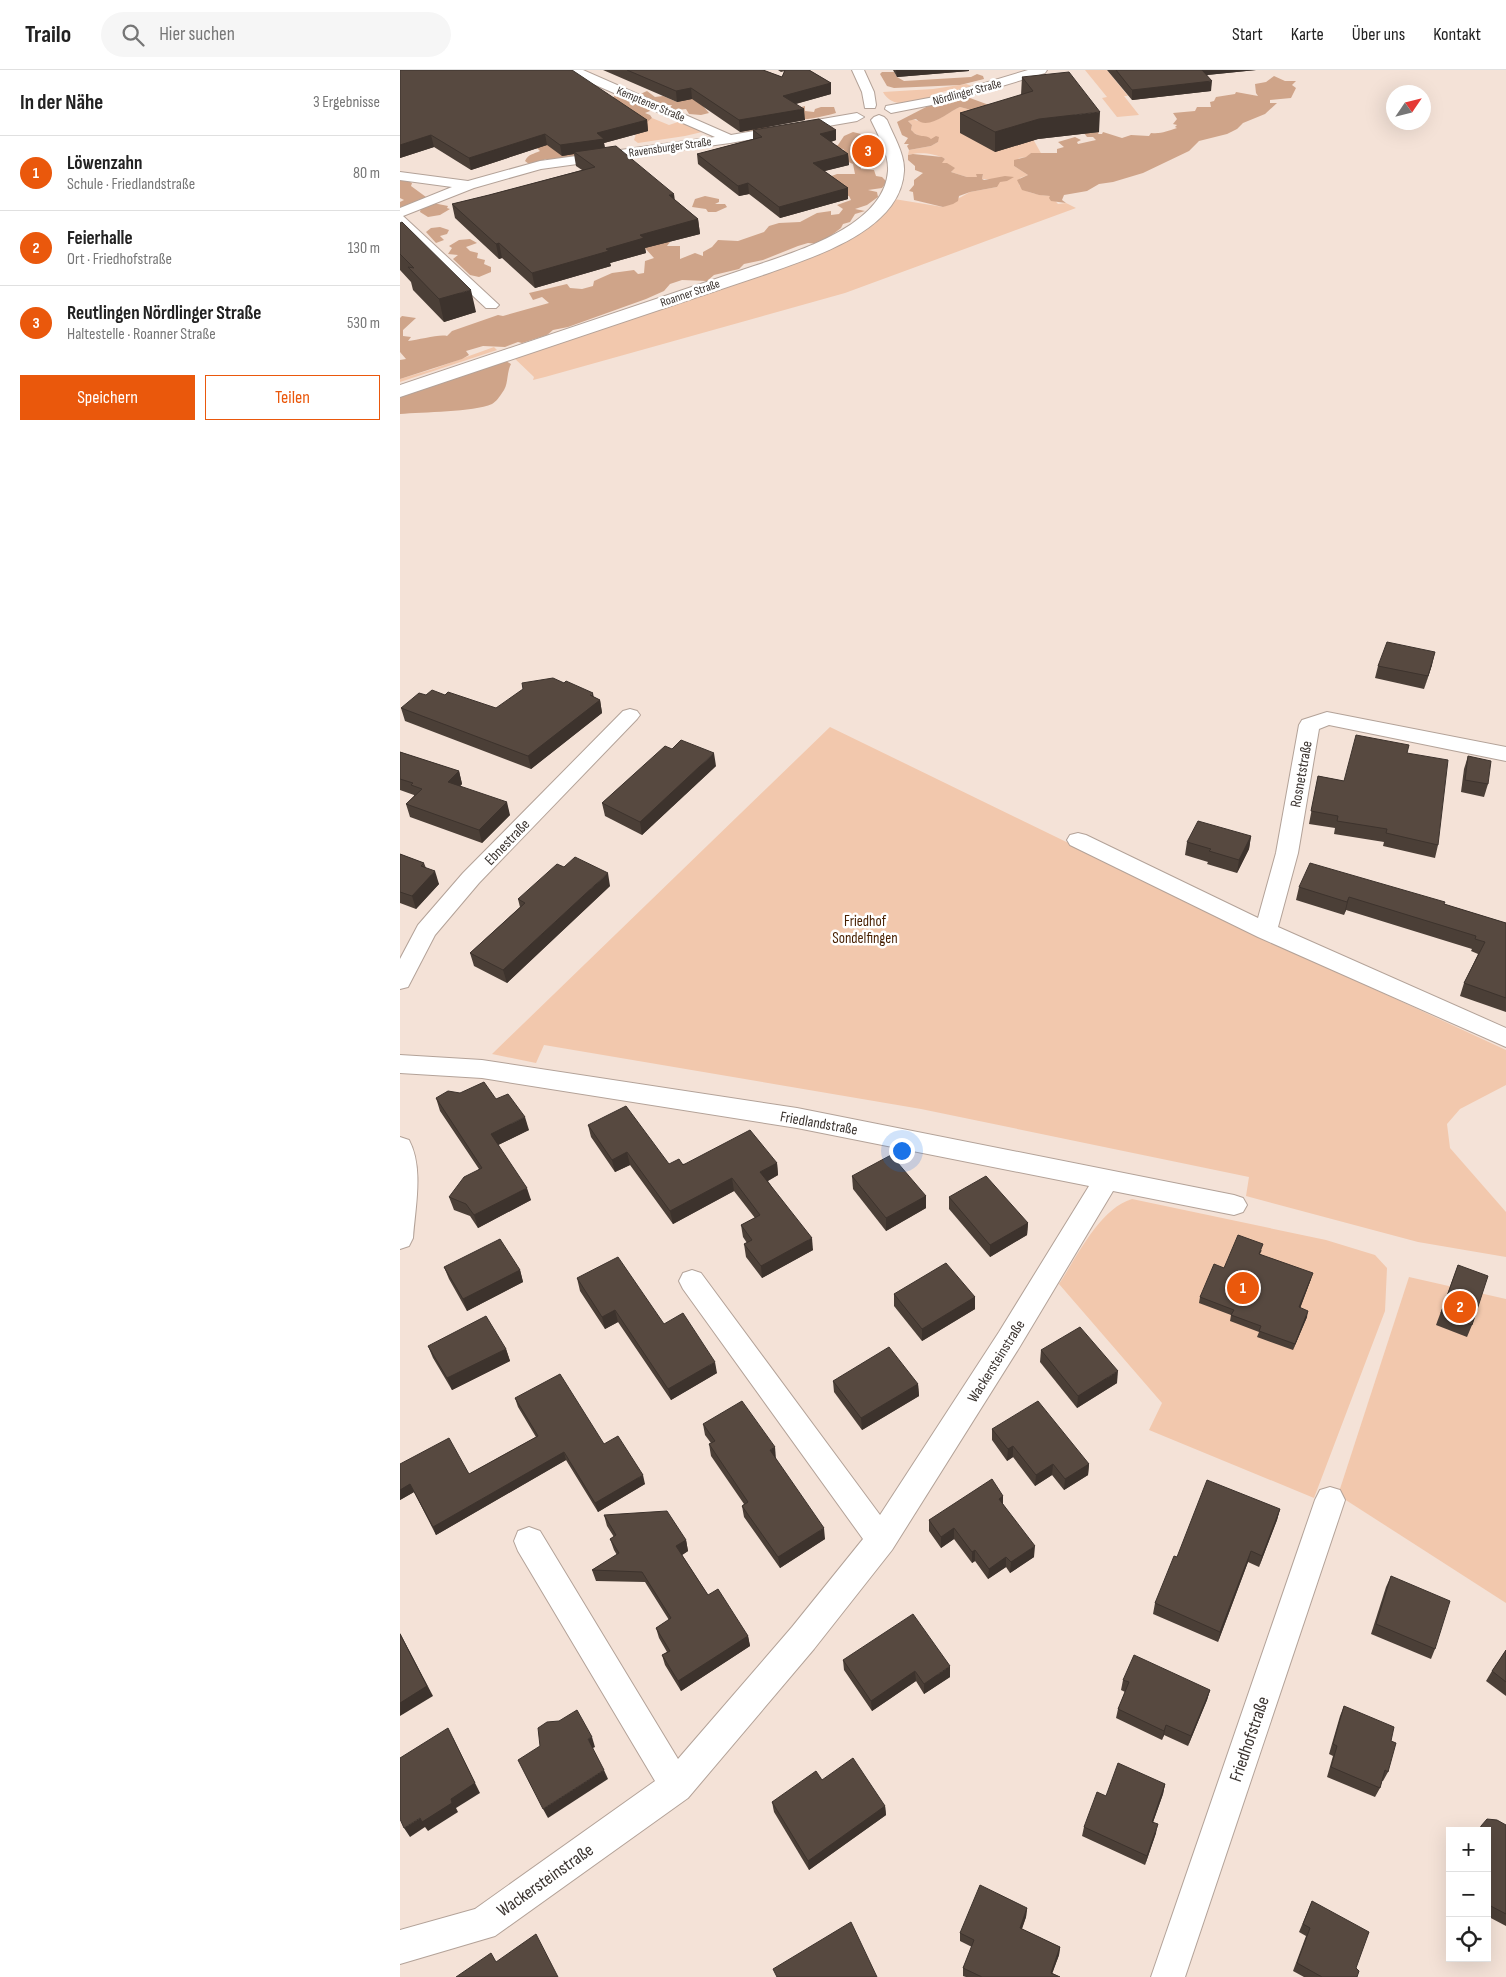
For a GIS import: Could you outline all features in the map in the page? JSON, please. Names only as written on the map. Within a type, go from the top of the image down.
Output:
[{"type":"street","name":"Kemptener Straße","points":[[572,70],[730,139]]},
{"type":"street","points":[[858,70],[868,92],[870,105]]},
{"type":"street","name":"Nördlinger Straße","points":[[891,109],[947,98],[1041,70]]},
{"type":"street","points":[[857,117],[854,112],[856,109],[870,105],[884,106],[891,109],[890,116],[879,120]]},
{"type":"street","name":"Ravensburger Straße","points":[[400,213],[468,185],[540,165],[730,139],[857,117],[867,120],[879,120]]},
{"type":"street","name":"Roanner Straße","points":[[400,391],[772,265],[844,235],[870,218],[881,208],[893,188],[896,170],[895,161],[879,120]]},
{"type":"street","points":[[400,176],[468,185]]},
{"type":"street","points":[[400,220],[491,305]]},
{"type":"street","name":"Ebnestraße","points":[[400,981],[426,931],[471,878],[630,716]]},
{"type":"street","name":"Rosnetstraße","points":[[1266,931],[1287,853],[1309,725],[1327,718],[1506,754]]},
{"type":"street","points":[[1078,840],[1266,931],[1506,1038]]},
{"type":"street","name":"Friedlandstraße","points":[[400,1064],[476,1068],[797,1118],[1107,1178],[1234,1206]]},
{"type":"street","points":[[400,1147],[404,1172],[400,1238]]},
{"type":"street","name":"Wackersteinstraße","points":[[400,1947],[483,1924],[676,1786],[803,1638],[880,1540],[1009,1340],[1107,1178]]},
{"type":"street","points":[[692,1281],[880,1540]]},
{"type":"street","name":"Friedhofstraße","points":[[1168,1977],[1330,1500]]},
{"type":"street","points":[[529,1541],[676,1786]]},
{"type":"green space","points":[[1085,70],[1107,70],[1128,96],[1124,96],[1139,115],[1117,117],[1102,98],[1107,97]]},
{"type":"green space","points":[[966,84],[972,86],[955,91],[952,89],[939,93],[942,94],[910,103],[894,102],[883,92],[933,89]]},
{"type":"green space","points":[[960,107],[971,110],[1033,139],[1042,155],[1031,153],[1027,157],[1019,158],[1014,166],[1028,175],[1020,178],[1019,185],[1030,192],[1051,196],[1058,204],[1066,203],[1076,208],[845,293],[545,377],[533,380],[534,377],[510,354],[829,243],[888,198],[943,207],[970,192],[997,187],[994,179],[982,179],[983,174],[977,174],[978,177],[967,177],[951,172],[954,168],[941,163],[945,159],[936,155],[908,155],[909,150],[931,146],[938,142],[913,132],[911,130],[912,125],[908,121],[932,121]]},
{"type":"green space","points":[[652,118],[669,125],[681,121],[702,132],[638,143],[634,140],[636,134],[648,131],[645,124]]},
{"type":"green space","points":[[494,347],[497,350],[400,382],[400,379]]},
{"type":"green space","name":"Friedhof Sondelfingen","points":[[830,727],[1262,937],[1506,1050],[1506,1085],[1460,1109],[1447,1124],[1450,1148],[1506,1212],[1506,1257],[1418,1242],[1246,1196],[1249,1177],[921,1109],[544,1045],[536,1063],[492,1054]]},
{"type":"green space","points":[[1132,1199],[1326,1240],[1375,1255],[1387,1268],[1385,1311],[1314,1498],[1149,1430],[1162,1403],[1059,1284],[1099,1223],[1120,1204]]},
{"type":"green space","points":[[1409,1277],[1506,1299],[1506,1603],[1338,1495]]},
{"type":"shaded area","points":[[710,70],[703,106],[709,113],[701,115],[689,114],[686,109],[668,111],[672,105],[665,105],[645,113],[652,118],[645,124],[598,92],[608,93],[607,96],[612,99],[615,95],[638,95],[647,91],[655,97],[663,96],[677,102]]},
{"type":"shaded area","points":[[882,72],[894,72],[897,77],[904,81],[971,77],[977,74],[983,76],[984,79],[960,85],[894,88],[887,86],[880,74]]},
{"type":"shaded area","points":[[1274,76],[1285,81],[1296,81],[1292,85],[1296,88],[1291,98],[1270,100],[1270,103],[1277,103],[1265,114],[1243,123],[1237,129],[1227,134],[1199,141],[1189,151],[1143,173],[1099,184],[1087,191],[1064,195],[1062,200],[1066,203],[1051,201],[1050,196],[1022,190],[1017,180],[1028,175],[1014,166],[1014,160],[1026,157],[1031,153],[1057,153],[1057,149],[1064,147],[1058,142],[1075,137],[1081,140],[1077,142],[1078,144],[1096,140],[1093,137],[1087,137],[1084,133],[1099,132],[1098,134],[1102,134],[1103,132],[1122,138],[1131,135],[1149,136],[1151,133],[1177,128],[1175,127],[1177,125],[1173,124],[1177,119],[1173,113],[1195,111],[1197,107],[1211,107],[1210,102],[1214,101],[1216,97],[1235,94],[1236,92],[1258,96],[1255,84],[1266,82]]},
{"type":"shaded area","points":[[970,98],[989,105],[971,110],[960,107],[932,122],[926,123],[916,119],[908,121],[912,125],[911,130],[916,134],[931,139],[936,136],[939,137],[938,142],[931,146],[909,150],[907,146],[909,144],[904,144],[908,138],[902,135],[897,122],[928,106],[942,106],[950,101]]},
{"type":"shaded area","points":[[805,106],[805,111],[814,112],[815,109],[821,107],[834,107],[836,113],[782,122],[760,130],[740,131],[794,109]]},
{"type":"shaded area","points":[[853,132],[861,134],[866,142],[863,147],[870,153],[868,156],[878,159],[879,163],[870,167],[861,167],[861,169],[874,170],[876,176],[882,177],[887,182],[882,188],[868,190],[877,192],[878,197],[867,205],[855,209],[865,211],[855,214],[850,222],[843,224],[841,228],[820,244],[808,243],[798,246],[763,260],[744,264],[739,269],[714,275],[707,281],[682,280],[670,284],[664,291],[646,299],[568,327],[553,330],[547,335],[505,347],[483,346],[466,351],[469,355],[462,359],[400,379],[400,360],[406,359],[400,352],[400,318],[402,316],[416,318],[403,330],[403,336],[411,337],[408,341],[434,336],[447,336],[452,331],[498,315],[503,316],[549,303],[542,297],[533,300],[529,293],[567,284],[570,288],[582,289],[593,286],[594,281],[612,273],[634,270],[638,274],[644,273],[645,261],[654,258],[644,247],[661,240],[670,242],[667,246],[680,246],[680,259],[695,253],[703,256],[703,252],[712,247],[718,240],[738,241],[764,232],[769,226],[779,223],[800,222],[817,213],[831,211],[831,215],[839,214],[843,209],[837,205],[851,200],[849,196],[843,195],[826,178],[837,174],[855,174],[853,164],[846,161],[841,152],[844,149],[828,148],[838,145],[844,136]]},
{"type":"shaded area","points":[[530,133],[580,151],[575,157],[556,160],[545,159],[542,162],[529,164],[525,161],[526,159],[540,151],[533,144]]},
{"type":"shaded area","points":[[908,155],[942,157],[945,159],[942,163],[947,163],[955,168],[951,172],[967,177],[977,177],[976,174],[983,174],[982,179],[984,180],[1005,176],[1014,177],[1000,182],[997,187],[959,196],[958,201],[943,207],[914,200],[913,192],[909,191],[914,185],[914,180],[923,173],[915,170],[915,166],[908,160]]},
{"type":"shaded area","points":[[400,177],[412,183],[411,186],[426,197],[423,202],[400,209],[400,202],[404,200],[400,198]]},
{"type":"shaded area","points":[[705,196],[719,199],[719,202],[715,204],[725,204],[727,207],[716,212],[708,212],[706,209],[692,207],[695,199]]},
{"type":"shaded area","points":[[433,203],[448,206],[447,208],[450,209],[440,215],[428,217],[420,212],[421,208]]},
{"type":"shaded area","points":[[440,227],[449,230],[447,234],[440,236],[444,240],[436,243],[426,232],[431,228]]},
{"type":"shaded area","points":[[470,239],[477,243],[466,247],[470,251],[478,253],[477,258],[485,260],[484,264],[491,267],[491,272],[479,277],[470,275],[453,259],[458,255],[448,254],[452,248],[449,246],[459,240]]},
{"type":"shaded area","points":[[506,361],[511,364],[506,386],[492,404],[461,410],[400,414],[400,397]]},
{"type":"building","points":[[400,70],[572,70],[647,120],[597,133],[604,139],[560,145],[545,134],[469,158],[431,135],[400,145]]},
{"type":"building","points":[[627,70],[763,70],[782,77],[785,70],[809,70],[831,83],[783,96],[804,109],[739,120],[691,88],[676,91]]},
{"type":"building","points":[[1116,70],[1202,70],[1212,81],[1132,90]]},
{"type":"building","points":[[1069,72],[1100,112],[1039,119],[995,132],[960,113],[1033,91],[1022,77]]},
{"type":"building","points":[[819,119],[836,130],[820,134],[848,154],[813,163],[848,188],[779,207],[748,183],[738,186],[697,154],[762,137],[753,130]]},
{"type":"building","points":[[616,146],[674,194],[669,195],[698,219],[640,235],[644,238],[606,249],[609,251],[532,273],[499,243],[496,244],[452,204],[595,167],[574,152]]},
{"type":"building","points":[[402,222],[471,290],[439,299],[408,267],[414,268],[400,254],[400,223]]},
{"type":"building","points":[[1387,642],[1435,652],[1428,676],[1378,666]]},
{"type":"building","points":[[553,678],[564,683],[566,681],[593,693],[590,695],[600,700],[528,756],[401,708],[419,693],[426,695],[432,690],[445,695],[448,692],[496,708],[523,689],[522,683]]},
{"type":"building","points":[[1356,735],[1409,745],[1407,753],[1448,760],[1438,845],[1386,833],[1387,829],[1337,821],[1338,816],[1311,811],[1318,776],[1344,781]]},
{"type":"building","points":[[681,740],[714,753],[640,822],[602,803],[665,746],[672,749]]},
{"type":"building","points":[[400,752],[459,771],[448,782],[507,802],[479,830],[406,804],[422,789],[411,785],[413,783],[400,779]]},
{"type":"building","points":[[1468,756],[1491,761],[1488,784],[1465,780]]},
{"type":"building","points":[[1198,821],[1251,836],[1239,860],[1187,842]]},
{"type":"building","points":[[400,854],[424,863],[421,866],[435,871],[412,896],[400,892]]},
{"type":"building","points":[[575,857],[608,873],[503,970],[470,953],[525,903],[518,899],[557,864],[564,867]]},
{"type":"building","points":[[1310,863],[1445,902],[1444,904],[1506,923],[1506,998],[1464,983],[1485,942],[1475,939],[1476,936],[1349,897],[1347,902],[1299,887]]},
{"type":"building","points":[[484,1082],[496,1099],[508,1094],[525,1117],[491,1134],[527,1188],[474,1215],[466,1204],[449,1197],[464,1177],[482,1168],[436,1098],[448,1091],[460,1093]]},
{"type":"building","points":[[626,1106],[669,1164],[679,1159],[683,1165],[750,1130],[777,1163],[760,1172],[812,1238],[761,1266],[744,1244],[752,1240],[741,1225],[760,1215],[732,1178],[670,1211],[627,1152],[612,1160],[588,1125]]},
{"type":"building","points":[[891,1155],[926,1196],[886,1218],[852,1176]]},
{"type":"building","points":[[986,1176],[1028,1223],[990,1245],[949,1197]]},
{"type":"building","points":[[1238,1235],[1263,1244],[1259,1254],[1313,1273],[1299,1307],[1308,1311],[1295,1344],[1259,1331],[1261,1326],[1231,1315],[1234,1310],[1200,1297],[1214,1264],[1224,1268]]},
{"type":"building","points":[[500,1239],[520,1270],[463,1299],[444,1267]]},
{"type":"building","points":[[618,1257],[664,1324],[683,1313],[715,1362],[668,1389],[615,1310],[602,1317],[577,1278]]},
{"type":"building","points":[[946,1263],[975,1297],[922,1329],[894,1294]]},
{"type":"building","points":[[1458,1265],[1488,1276],[1472,1325],[1441,1313]]},
{"type":"building","points":[[486,1316],[506,1349],[447,1378],[428,1346]]},
{"type":"building","points":[[1080,1327],[1118,1371],[1078,1396],[1041,1350]]},
{"type":"building","points":[[889,1347],[918,1384],[861,1418],[833,1381]]},
{"type":"building","points":[[560,1374],[604,1444],[618,1436],[643,1475],[595,1503],[564,1452],[433,1527],[410,1484],[400,1490],[400,1464],[449,1438],[469,1474],[538,1436],[515,1398]]},
{"type":"building","points":[[742,1401],[775,1447],[770,1450],[824,1528],[778,1557],[742,1506],[748,1502],[709,1444],[715,1441],[703,1424]]},
{"type":"building","points":[[1038,1401],[1089,1464],[1065,1479],[1053,1464],[1036,1475],[1013,1446],[1008,1449],[992,1429]]},
{"type":"building","points":[[992,1479],[1003,1496],[999,1499],[1035,1546],[1011,1562],[1006,1557],[989,1569],[975,1550],[972,1552],[954,1528],[941,1537],[929,1520]]},
{"type":"building","points":[[1207,1480],[1280,1509],[1262,1556],[1251,1551],[1220,1632],[1155,1603],[1174,1556],[1177,1557]]},
{"type":"building","points":[[667,1511],[686,1540],[676,1546],[708,1595],[718,1589],[748,1636],[678,1681],[662,1655],[670,1651],[656,1628],[671,1618],[642,1572],[592,1570],[619,1553],[610,1539],[616,1535],[604,1515]]},
{"type":"building","points":[[1391,1576],[1450,1601],[1435,1649],[1376,1624]]},
{"type":"building","points":[[913,1614],[950,1666],[924,1684],[915,1671],[871,1701],[843,1660]]},
{"type":"building","points":[[400,1634],[427,1686],[400,1703]]},
{"type":"building","points":[[1506,1650],[1506,1682],[1492,1671]]},
{"type":"building","points":[[1134,1655],[1210,1690],[1191,1736],[1166,1725],[1164,1731],[1118,1709],[1129,1682],[1123,1680]]},
{"type":"building","points":[[1344,1706],[1394,1727],[1391,1741],[1396,1743],[1388,1772],[1385,1770],[1380,1788],[1331,1767],[1337,1746],[1333,1744]]},
{"type":"building","points":[[577,1710],[592,1737],[588,1739],[604,1770],[543,1809],[518,1760],[540,1746],[538,1728],[547,1722],[559,1721]]},
{"type":"building","points":[[448,1728],[475,1783],[451,1799],[452,1803],[422,1822],[420,1818],[404,1828],[400,1819],[400,1758]]},
{"type":"building","points":[[853,1758],[885,1806],[808,1861],[772,1802],[816,1771],[822,1780]]},
{"type":"building","points":[[1118,1763],[1165,1784],[1152,1822],[1158,1824],[1147,1856],[1084,1827],[1097,1792],[1106,1796]]},
{"type":"building","points":[[1487,1819],[1497,1820],[1506,1825],[1506,1914],[1491,1906],[1491,1827],[1481,1826]]},
{"type":"building","points":[[980,1885],[1027,1908],[1020,1928],[1060,1947],[1051,1973],[1060,1977],[982,1977],[963,1968],[974,1940],[960,1933]]},
{"type":"building","points":[[1312,1901],[1369,1932],[1356,1968],[1359,1971],[1357,1977],[1322,1977],[1297,1963],[1310,1928],[1303,1924]]},
{"type":"building","points":[[851,1922],[877,1977],[777,1977],[773,1969]]},
{"type":"building","points":[[536,1934],[558,1977],[456,1977],[491,1953],[496,1962]]},
{"type":"place","name":"Reutlingen Nördlinger Straße","points":[[868,151]]},
{"type":"place","name":"Löwenzahn","points":[[1243,1288]]},
{"type":"place","name":"Feierhalle","points":[[1460,1307]]}]
